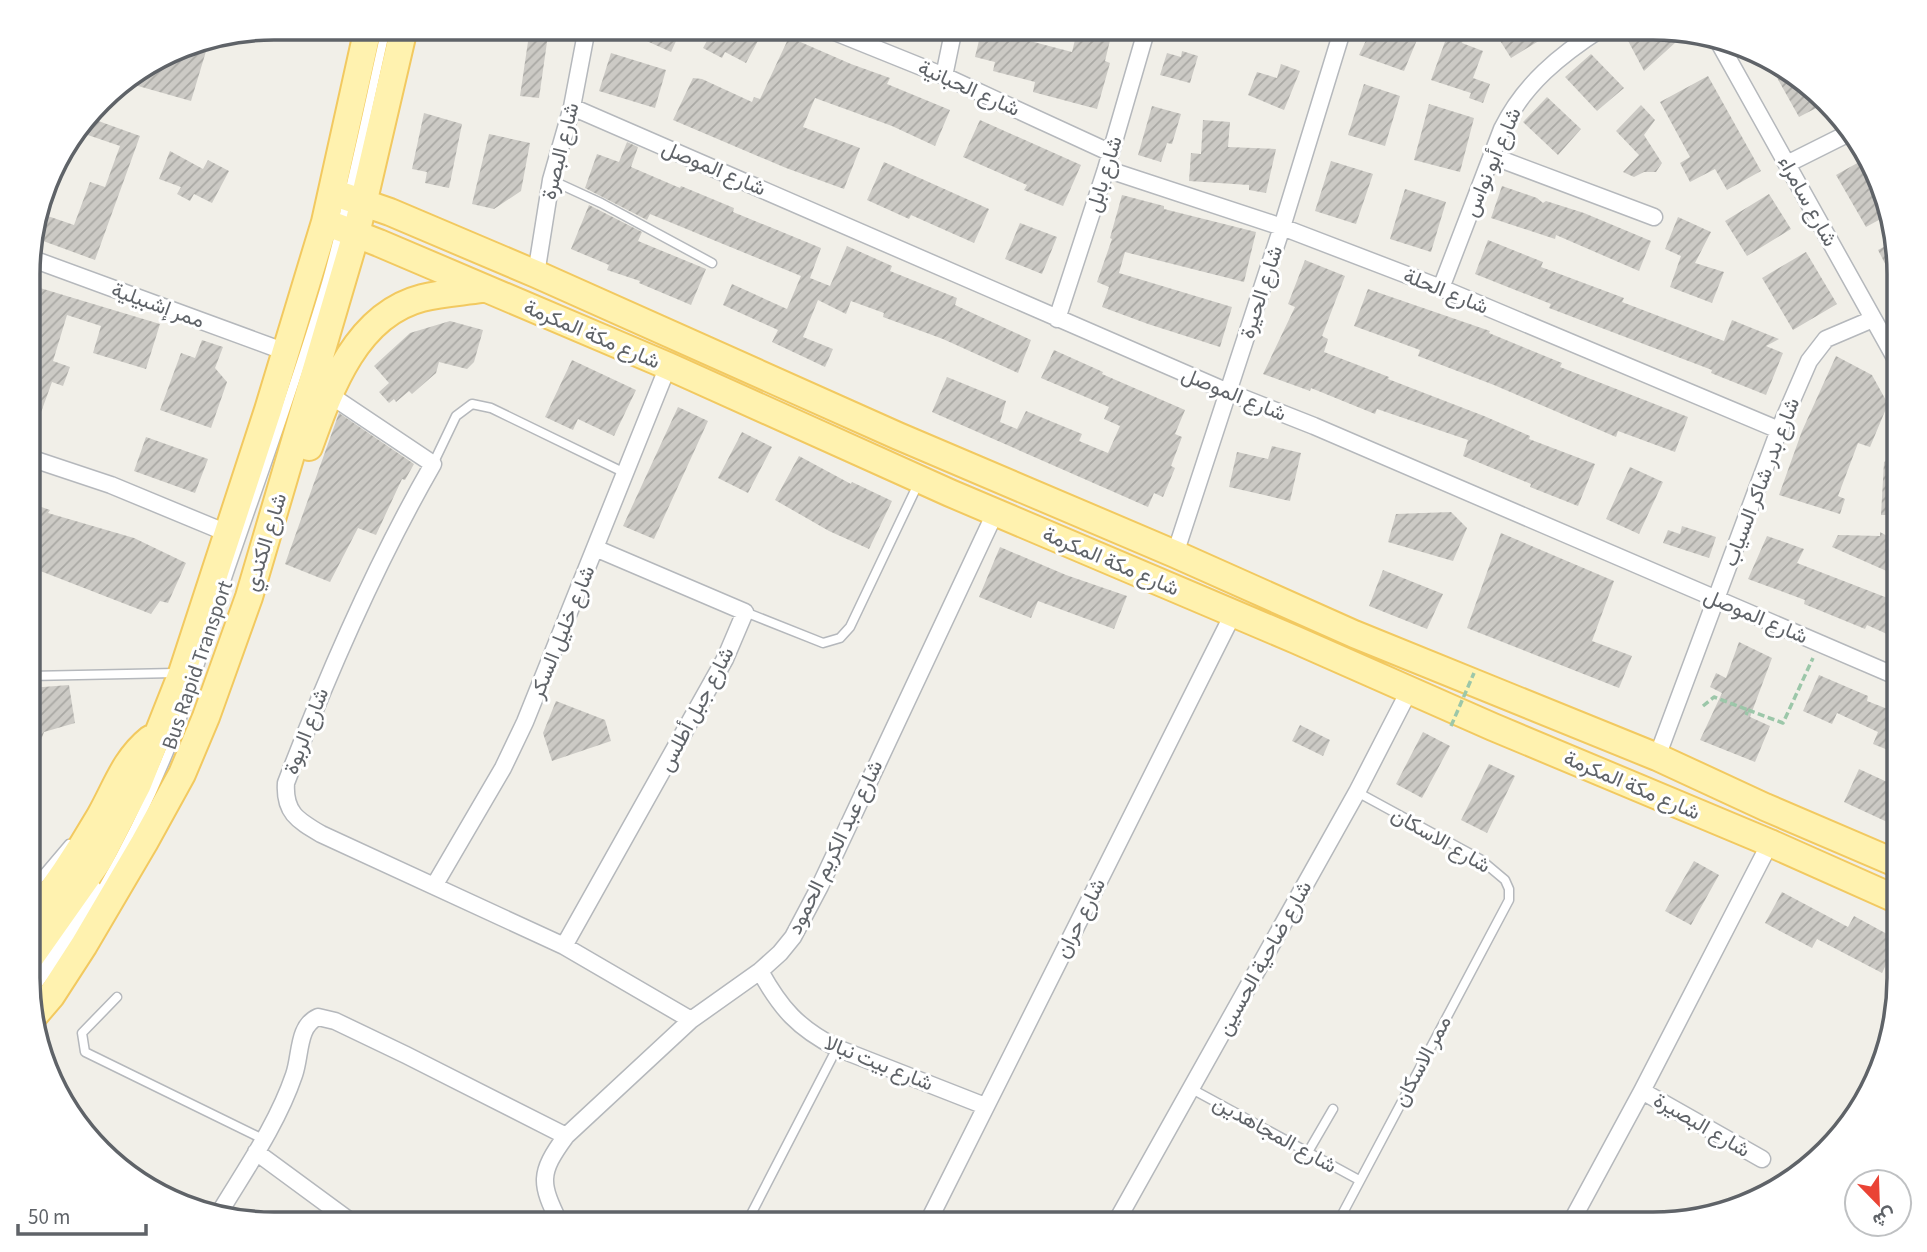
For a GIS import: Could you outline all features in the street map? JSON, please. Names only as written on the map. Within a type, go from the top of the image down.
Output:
[{"type":"main road","name":"شارع الكندي","points":[[41,988],[91,933],[182,774],[206,718],[249,597],[270,527],[346,197],[366,41]]},
{"type":"main road","name":"شارع الكندي","points":[[346,197],[400,41]]},
{"type":"main road","name":"شارع مكة المكرمة","points":[[346,197],[390,212],[536,274],[898,436],[1354,634],[1657,757],[1886,858]]},
{"type":"main road","name":"شارع الكندي","points":[[40,944],[99,860],[138,784],[182,673],[286,352],[339,227]]},
{"type":"main road","name":"شارع مكة المكرمة","points":[[339,227],[668,366],[920,480],[1886,894]]},
{"type":"main road","points":[[270,527],[300,469],[330,395],[364,334],[391,312],[420,298],[484,289]]},
{"type":"main road","points":[[40,906],[102,813],[120,774],[136,751],[159,731]]},
{"type":"street","name":"شارع بابل","points":[[1057,318],[1111,153],[1143,40]]},
{"type":"street","name":"شارع الحيرة","points":[[1175,554],[1282,227],[1339,40]]},
{"type":"street","name":"شارع أبو نواس","points":[[1441,288],[1513,108],[1556,60],[1585,40]]},
{"type":"street","name":"شارع البصرة","points":[[536,274],[551,180],[572,107],[585,41]]},
{"type":"street","name":"شارع الحبانية","points":[[856,41],[944,76],[1111,153]]},
{"type":"street","points":[[944,76],[951,41]]},
{"type":"street","name":"شارع سامراء","points":[[1725,52],[1886,341]]},
{"type":"street","name":"شارع الموصل","points":[[572,107],[1228,392],[1314,426],[1886,671]]},
{"type":"street","points":[[1787,164],[1841,137]]},
{"type":"street","points":[[1492,156],[1654,217]]},
{"type":"street","name":"شارع الحلة","points":[[1106,169],[1282,227],[1441,288],[1779,430]]},
{"type":"street","name":"ممر إشبيلية","points":[[41,262],[286,352]]},
{"type":"street","name":"شارع بدر شاكر السياب","points":[[1657,757],[1779,430],[1809,361],[1817,348],[1836,334],[1873,319]]},
{"type":"street","name":"شارع خليل السكر","points":[[433,886],[503,768],[525,722],[668,366]]},
{"type":"street","points":[[330,395],[433,464]]},
{"type":"street","points":[[40,461],[111,485],[227,533]]},
{"type":"street","name":"شارع الربوة","points":[[433,464],[397,526],[324,684],[286,783],[285,799],[290,810],[302,823],[564,947],[691,1020]]},
{"type":"street","name":"شارع عبد الكريم الحمود","points":[[555,1212],[544,1186],[545,1170],[566,1136],[691,1020],[760,971],[793,937],[820,886],[996,511]]},
{"type":"street","points":[[595,548],[745,612]]},
{"type":"street","name":"شارع جبل أطلس","points":[[564,947],[725,659],[745,612]]},
{"type":"street","name":"شارع حران","points":[[933,1212],[1233,614]]},
{"type":"street","name":"شارع ضاحية الحسين","points":[[1122,1211],[1357,792],[1409,691]]},
{"type":"street","points":[[1577,1211],[1770,843]]},
{"type":"street","name":"شارع بيت نبالا","points":[[760,971],[785,1011],[814,1036],[837,1048],[985,1106]]},
{"type":"street","points":[[224,1206],[260,1146],[295,1073],[303,1032],[309,1023],[318,1017],[335,1021],[373,1039],[566,1136]]},
{"type":"street","name":"شارع البصيرة","points":[[1642,1091],[1762,1159]]},
{"type":"street","points":[[260,1146],[340,1212]]},
{"type":"lane","points":[[346,197],[375,41]]},
{"type":"lane","points":[[346,197],[383,41]]},
{"type":"lane","points":[[551,180],[601,203],[712,263]]},
{"type":"lane","name":"Bus Rapid Transport","points":[[41,985],[73,922],[133,818],[173,726],[339,227]]},
{"type":"lane","name":"شارع الربوة","points":[[433,464],[456,416],[472,404],[491,408],[625,473]]},
{"type":"lane","points":[[745,612],[822,643],[840,638],[850,627],[920,480]]},
{"type":"lane","points":[[40,676],[182,673]]},
{"type":"lane","name":"شارع الاسكان","points":[[1357,792],[1480,859],[1505,880],[1509,889],[1509,900]]},
{"type":"lane","points":[[40,878],[69,844]]},
{"type":"lane","name":"ممر الاسكان","points":[[1343,1211],[1509,900]]},
{"type":"lane","points":[[117,997],[82,1033],[85,1052],[260,1146]]},
{"type":"lane","points":[[752,1212],[837,1048]]},
{"type":"lane","name":"شارع المجاهدين","points":[[1190,1088],[1359,1180]]},
{"type":"lane","points":[[1308,1152],[1332,1110]]},
{"type":"path","points":[[1703,706],[1714,697],[1747,713],[1783,723],[1819,643]]},
{"type":"path","points":[[1451,726],[1474,673]]},
{"type":"building","points":[[979,40],[1028,40],[1072,52],[1075,40],[1110,40],[1105,61],[1110,63],[1097,109],[1033,92],[1035,82],[993,71],[995,62],[975,57]]},
{"type":"building","points":[[1366,40],[1417,40],[1404,71],[1359,55]]},
{"type":"building","points":[[1446,40],[1463,40],[1462,43],[1483,51],[1473,78],[1490,84],[1483,103],[1469,98],[1471,93],[1431,80]]},
{"type":"building","points":[[1500,40],[1540,40],[1511,58]]},
{"type":"building","points":[[1628,40],[1677,42],[1644,71]]},
{"type":"building","points":[[528,41],[547,41],[539,98],[520,96]]},
{"type":"building","points":[[646,41],[676,41],[671,52]]},
{"type":"building","points":[[707,41],[758,41],[746,63],[725,52],[722,58],[703,48]]},
{"type":"building","points":[[787,41],[797,41],[890,78],[887,84],[950,110],[935,146],[892,126],[815,98],[803,127],[860,148],[844,189],[786,168],[673,120],[693,78],[702,79],[752,102],[754,97],[760,99]]},
{"type":"building","points":[[206,51],[191,101],[137,86],[157,72]]},
{"type":"building","points":[[1182,51],[1198,56],[1190,83],[1160,75],[1167,53],[1181,57]]},
{"type":"building","points":[[611,53],[666,70],[655,108],[599,91]]},
{"type":"building","points":[[1591,54],[1624,88],[1597,111],[1565,77]]},
{"type":"building","points":[[1281,64],[1300,71],[1284,110],[1248,95],[1257,72],[1277,78]]},
{"type":"building","points":[[1708,76],[1761,171],[1727,190],[1715,169],[1690,182],[1680,163],[1690,157],[1660,102]]},
{"type":"building","points":[[1776,76],[1817,108],[1799,117]]},
{"type":"building","points":[[1364,84],[1400,96],[1385,146],[1348,135]]},
{"type":"building","points":[[1547,97],[1581,129],[1558,155],[1523,122]]},
{"type":"building","points":[[1429,104],[1474,118],[1460,172],[1414,160]]},
{"type":"building","points":[[1641,105],[1655,120],[1644,135],[1662,163],[1656,172],[1644,172],[1634,177],[1623,172],[1639,155],[1616,131]]},
{"type":"building","points":[[1152,106],[1181,114],[1172,144],[1167,143],[1161,162],[1138,155]]},
{"type":"building","points":[[424,113],[462,124],[449,188],[425,183],[427,172],[412,169]]},
{"type":"building","points":[[980,120],[1081,165],[1063,206],[1024,190],[1027,185],[963,157]]},
{"type":"building","points":[[1203,120],[1230,122],[1228,147],[1276,149],[1266,193],[1249,190],[1249,185],[1189,181],[1191,153],[1201,154]]},
{"type":"building","points":[[97,121],[140,136],[95,260],[43,241],[48,216],[74,225],[90,182],[105,187],[120,146],[87,135]]},
{"type":"building","points":[[489,134],[530,143],[521,191],[494,209],[472,204]]},
{"type":"building","points":[[627,142],[638,147],[631,167],[734,208],[733,212],[821,248],[810,278],[830,286],[847,246],[892,266],[890,271],[957,298],[955,305],[1031,340],[1018,373],[851,301],[846,314],[818,300],[803,337],[833,349],[825,367],[772,342],[778,330],[723,305],[732,284],[787,309],[801,276],[650,214],[647,220],[585,188],[597,154],[619,162]]},
{"type":"building","points":[[170,151],[203,169],[208,160],[229,171],[212,203],[194,194],[190,201],[177,194],[181,187],[159,179]]},
{"type":"building","points":[[1331,161],[1373,174],[1356,224],[1315,211]]},
{"type":"building","points":[[884,162],[989,209],[974,243],[911,215],[909,219],[867,200]]},
{"type":"building","points":[[1858,163],[1869,185],[1880,219],[1866,227],[1836,175]]},
{"type":"building","points":[[1502,186],[1537,198],[1543,203],[1546,201],[1584,213],[1651,241],[1639,271],[1556,235],[1555,239],[1491,218]]},
{"type":"building","points":[[1405,189],[1446,202],[1431,252],[1390,239]]},
{"type":"building","points":[[1769,194],[1791,229],[1747,256],[1725,221]]},
{"type":"building","points":[[1122,195],[1164,206],[1164,209],[1256,232],[1244,282],[1125,252],[1119,273],[1232,307],[1220,347],[1102,307],[1109,287],[1097,282],[1112,239],[1110,238]]},
{"type":"building","points":[[589,205],[642,232],[638,241],[706,269],[691,305],[639,283],[640,281],[607,270],[609,265],[571,249]]},
{"type":"building","points":[[1678,217],[1711,232],[1695,263],[1724,272],[1712,303],[1670,287],[1681,256],[1665,249]]},
{"type":"building","points":[[1020,223],[1057,237],[1042,274],[1005,259]]},
{"type":"building","points":[[1488,240],[1543,262],[1541,267],[1624,298],[1622,302],[1724,341],[1732,320],[1779,339],[1766,346],[1783,353],[1766,395],[1711,373],[1712,370],[1549,308],[1551,304],[1475,274]]},
{"type":"building","points":[[1884,247],[1886,266],[1878,250]]},
{"type":"building","points":[[1806,252],[1837,304],[1793,330],[1762,278]]},
{"type":"building","points":[[1305,260],[1345,276],[1322,336],[1328,339],[1324,352],[1484,416],[1530,436],[1529,439],[1595,464],[1578,506],[1463,456],[1468,440],[1377,409],[1375,414],[1311,388],[1310,391],[1263,374],[1295,307],[1288,304]]},
{"type":"building","points":[[40,288],[160,324],[146,369],[93,353],[101,326],[67,315],[53,361],[70,367],[63,386],[52,382],[40,415]]},
{"type":"building","points":[[1368,289],[1490,331],[1489,333],[1562,363],[1560,367],[1688,417],[1675,452],[1618,431],[1616,437],[1418,356],[1420,350],[1354,326]]},
{"type":"building","points":[[450,321],[483,330],[474,362],[467,369],[439,362],[436,373],[412,394],[409,391],[396,402],[394,399],[389,403],[379,392],[389,383],[374,366],[410,333]]},
{"type":"building","points":[[202,340],[223,347],[215,368],[227,382],[211,428],[160,410],[181,353],[195,358]]},
{"type":"building","points":[[1054,350],[1185,410],[1175,434],[1182,437],[1171,466],[1175,468],[1163,497],[1154,493],[1148,507],[932,412],[947,377],[1006,401],[1000,422],[1017,429],[1026,411],[1082,434],[1079,441],[1108,453],[1120,426],[1104,419],[1109,407],[1041,378]]},
{"type":"building","points":[[1836,356],[1872,375],[1886,400],[1886,409],[1870,447],[1858,443],[1838,496],[1845,499],[1840,514],[1779,495],[1802,431]]},
{"type":"building","points":[[572,360],[636,390],[614,436],[578,419],[573,430],[545,417]]},
{"type":"building","points":[[678,407],[708,421],[654,539],[623,526]]},
{"type":"building","points":[[339,413],[414,464],[405,480],[402,479],[376,535],[358,528],[330,582],[285,564]]},
{"type":"building","points":[[742,432],[772,447],[748,493],[718,478]]},
{"type":"building","points":[[146,437],[208,459],[195,493],[134,471]]},
{"type":"building","points":[[1272,446],[1301,453],[1290,501],[1229,487],[1237,452],[1268,459]]},
{"type":"building","points":[[799,456],[851,484],[852,482],[892,501],[869,549],[829,531],[775,500]]},
{"type":"building","points":[[1886,461],[1886,515],[1881,515]]},
{"type":"building","points":[[1630,467],[1663,482],[1639,534],[1606,519]]},
{"type":"building","points":[[40,506],[50,510],[48,513],[134,538],[186,563],[168,603],[160,601],[151,614],[40,571]]},
{"type":"building","points":[[1451,512],[1467,528],[1453,561],[1388,542],[1396,514]]},
{"type":"building","points":[[1682,526],[1716,537],[1709,558],[1663,543],[1668,530],[1680,534]]},
{"type":"building","points":[[1880,532],[1886,535],[1886,571],[1832,547],[1838,535],[1880,536]]},
{"type":"building","points":[[1501,533],[1614,581],[1592,641],[1632,656],[1619,688],[1467,628]]},
{"type":"building","points":[[1767,536],[1804,549],[1797,563],[1886,597],[1886,634],[1867,625],[1865,629],[1804,604],[1805,600],[1748,579]]},
{"type":"building","points":[[1000,547],[1066,575],[1127,596],[1114,629],[1038,601],[1031,618],[979,597]]},
{"type":"building","points":[[1383,570],[1443,594],[1427,629],[1369,606]]},
{"type":"building","points":[[1739,642],[1772,658],[1750,717],[1770,726],[1755,762],[1700,740],[1722,693],[1710,687],[1716,673],[1726,678]]},
{"type":"building","points":[[1819,675],[1868,696],[1867,701],[1886,708],[1886,749],[1873,744],[1878,732],[1837,713],[1832,724],[1803,711]]},
{"type":"building","points":[[69,685],[75,723],[44,732],[40,743],[40,687]]},
{"type":"building","points":[[556,701],[605,720],[611,741],[552,761],[543,733]]},
{"type":"building","points":[[1300,725],[1330,740],[1323,756],[1292,741]]},
{"type":"building","points":[[1423,732],[1450,746],[1422,798],[1396,784]]},
{"type":"building","points":[[1489,764],[1515,776],[1487,833],[1461,820]]},
{"type":"building","points":[[1859,769],[1886,781],[1886,821],[1844,802]]},
{"type":"building","points":[[1694,861],[1719,875],[1691,925],[1665,911]]},
{"type":"building","points":[[1782,892],[1848,927],[1854,916],[1886,933],[1886,965],[1882,973],[1817,939],[1812,948],[1765,923]]}]
